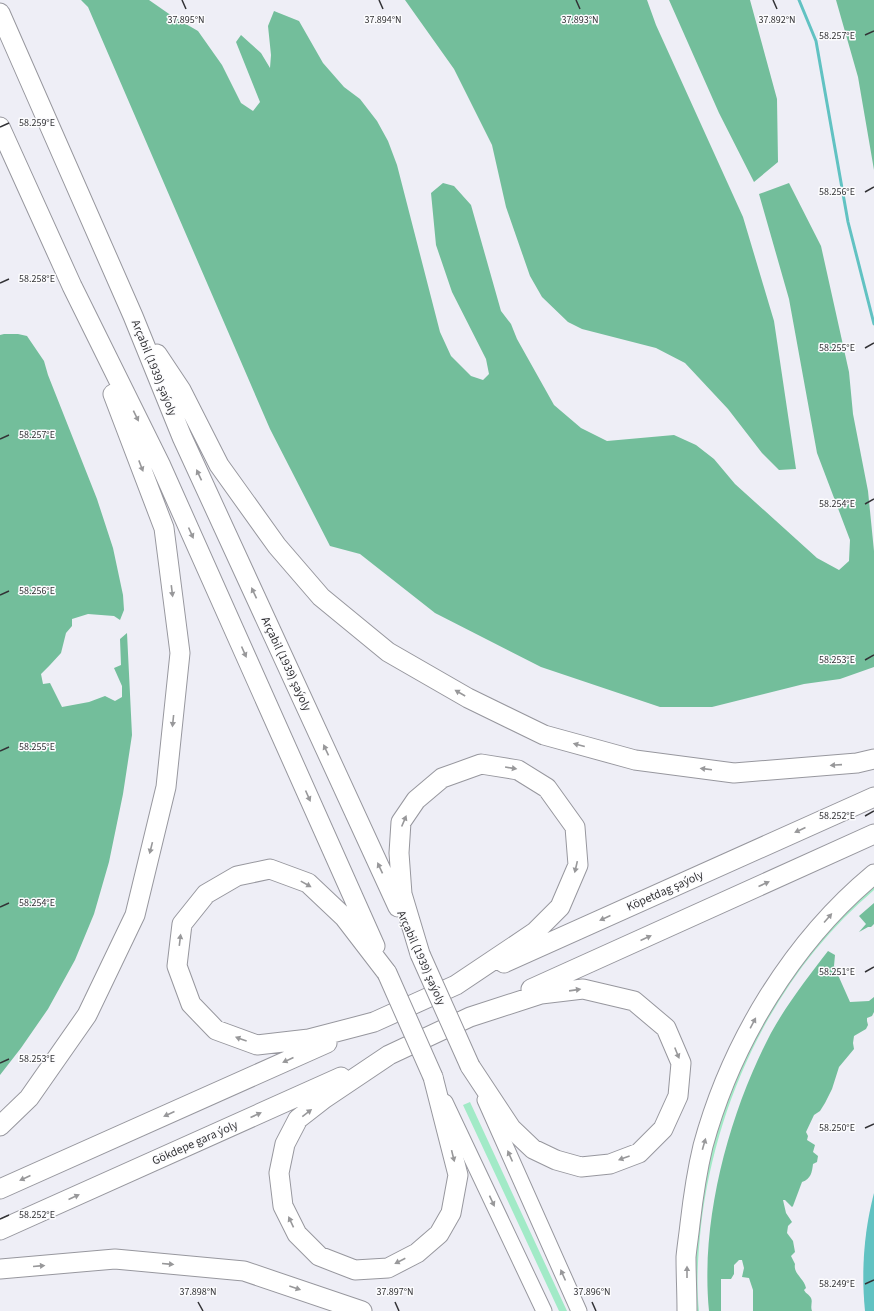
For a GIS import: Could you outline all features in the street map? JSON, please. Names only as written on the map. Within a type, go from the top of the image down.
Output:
[{"type":"main road","name":"Arçabil (1939) şaýoly","points":[[0,13],[133,316],[182,437],[470,1066]]},
{"type":"main road","points":[[0,127],[72,286],[161,466],[387,973],[433,1077],[458,1175],[451,1213],[439,1234],[417,1253],[388,1268],[355,1270],[319,1256],[297,1234],[283,1206],[279,1173],[285,1144],[298,1119],[325,1098],[389,1055],[470,1017],[874,834]]},
{"type":"main road","points":[[0,1126],[29,1098],[88,1015],[134,915],[166,787],[180,653],[164,528],[72,286]]},
{"type":"main road","points":[[133,316],[181,390],[219,465],[277,546],[321,597],[388,652],[468,698],[544,735],[635,760],[734,773],[857,763],[874,759]]},
{"type":"main road","points":[[0,1189],[456,985],[535,932],[560,907],[578,866],[575,828],[547,788],[518,770],[481,764],[442,778],[416,800],[401,822],[398,853],[402,894],[420,954]]},
{"type":"main road","name":"Köpetdag şaýoly","points":[[456,985],[874,797]]},
{"type":"main road","points":[[374,1022],[309,1039],[256,1045],[216,1030],[191,1004],[177,966],[182,924],[206,894],[236,876],[270,869],[308,883],[344,917],[387,973]]},
{"type":"main road","points":[[687,1311],[686,1255],[693,1197],[703,1147],[718,1099],[738,1051],[756,1017],[776,985],[803,947],[835,911],[874,874]]},
{"type":"main road","points":[[470,1017],[541,994],[583,988],[634,1001],[666,1028],[681,1063],[678,1096],[662,1129],[658,1134],[639,1153],[610,1164],[581,1167],[556,1160],[533,1149],[511,1128],[470,1066]]},
{"type":"main road","name":"Gökdepe gara ýoly","points":[[0,1230],[389,1055]]},
{"type":"main road","points":[[0,1269],[115,1259],[244,1271],[362,1311]]},
{"type":"street","points":[[0,146],[72,286]]},
{"type":"street","name":"Arçabil (1939) şaýoly","points":[[470,1066],[579,1311]]},
{"type":"street","points":[[433,1077],[544,1311]]},
{"type":"green space","points":[[81,0],[149,0],[172,16],[198,31],[222,65],[241,103],[253,111],[260,102],[236,42],[241,35],[261,53],[270,68],[271,55],[268,26],[274,11],[299,21],[323,63],[344,87],[360,99],[377,121],[388,141],[397,165],[440,332],[451,356],[471,376],[483,380],[489,374],[486,359],[452,292],[436,245],[431,193],[443,183],[454,186],[471,205],[501,311],[511,324],[517,339],[554,405],[581,428],[607,441],[674,435],[696,445],[714,459],[735,484],[817,558],[839,570],[849,561],[850,540],[817,453],[789,299],[759,194],[789,183],[821,246],[849,372],[853,414],[868,491],[874,551],[874,667],[840,679],[804,684],[712,707],[660,707],[541,667],[435,613],[360,554],[330,546],[270,429],[88,7]]},
{"type":"green space","points":[[405,0],[647,0],[656,25],[743,217],[774,321],[796,469],[779,470],[762,453],[728,409],[685,363],[656,348],[582,329],[568,322],[542,297],[530,276],[506,207],[492,145],[454,69]]},
{"type":"green space","points":[[669,0],[750,0],[777,99],[778,162],[754,182],[719,113]]},
{"type":"green space","points":[[836,0],[874,0],[874,170],[858,77]]},
{"type":"green space","points":[[18,334],[27,336],[44,361],[48,375],[97,499],[113,548],[123,595],[124,610],[120,620],[114,616],[88,614],[72,619],[72,626],[66,633],[61,653],[41,674],[43,684],[50,683],[62,707],[89,702],[105,696],[115,701],[122,697],[122,686],[114,668],[121,665],[120,639],[127,633],[132,735],[123,794],[109,862],[94,914],[75,960],[48,1009],[0,1075],[0,335]]},
{"type":"green space","points":[[874,883],[874,890],[839,923],[807,960],[780,1000],[756,1042],[736,1086],[720,1132],[709,1179],[699,1247],[699,1311],[694,1311],[694,1251],[710,1151],[726,1100],[765,1016],[822,935]]},
{"type":"green space","points":[[874,903],[874,924],[871,927],[859,932],[866,924],[859,916]]},
{"type":"green space","points":[[828,951],[835,955],[834,966],[850,1002],[869,1001],[874,997],[874,1012],[872,1016],[867,1018],[868,1025],[866,1029],[854,1036],[854,1049],[839,1067],[832,1089],[825,1103],[820,1111],[814,1115],[806,1132],[808,1136],[807,1140],[815,1145],[813,1152],[818,1156],[817,1162],[813,1164],[809,1177],[802,1182],[793,1206],[792,1207],[785,1200],[783,1200],[786,1213],[792,1222],[788,1226],[787,1233],[793,1241],[795,1252],[791,1256],[795,1264],[796,1271],[805,1285],[806,1288],[804,1290],[811,1298],[812,1311],[753,1311],[753,1290],[749,1278],[742,1277],[744,1268],[742,1260],[739,1260],[734,1265],[734,1274],[731,1279],[721,1279],[721,1311],[709,1311],[707,1276],[709,1240],[714,1204],[721,1168],[742,1097],[756,1064],[777,1022]]},
{"type":"green space","points":[[470,1102],[567,1311],[559,1311],[463,1105]]},
{"type":"water","points":[[874,1193],[874,1311],[865,1311],[863,1281],[864,1251]]},
{"type":"waterway","points":[[799,0],[816,41],[848,222],[874,324]]}]
